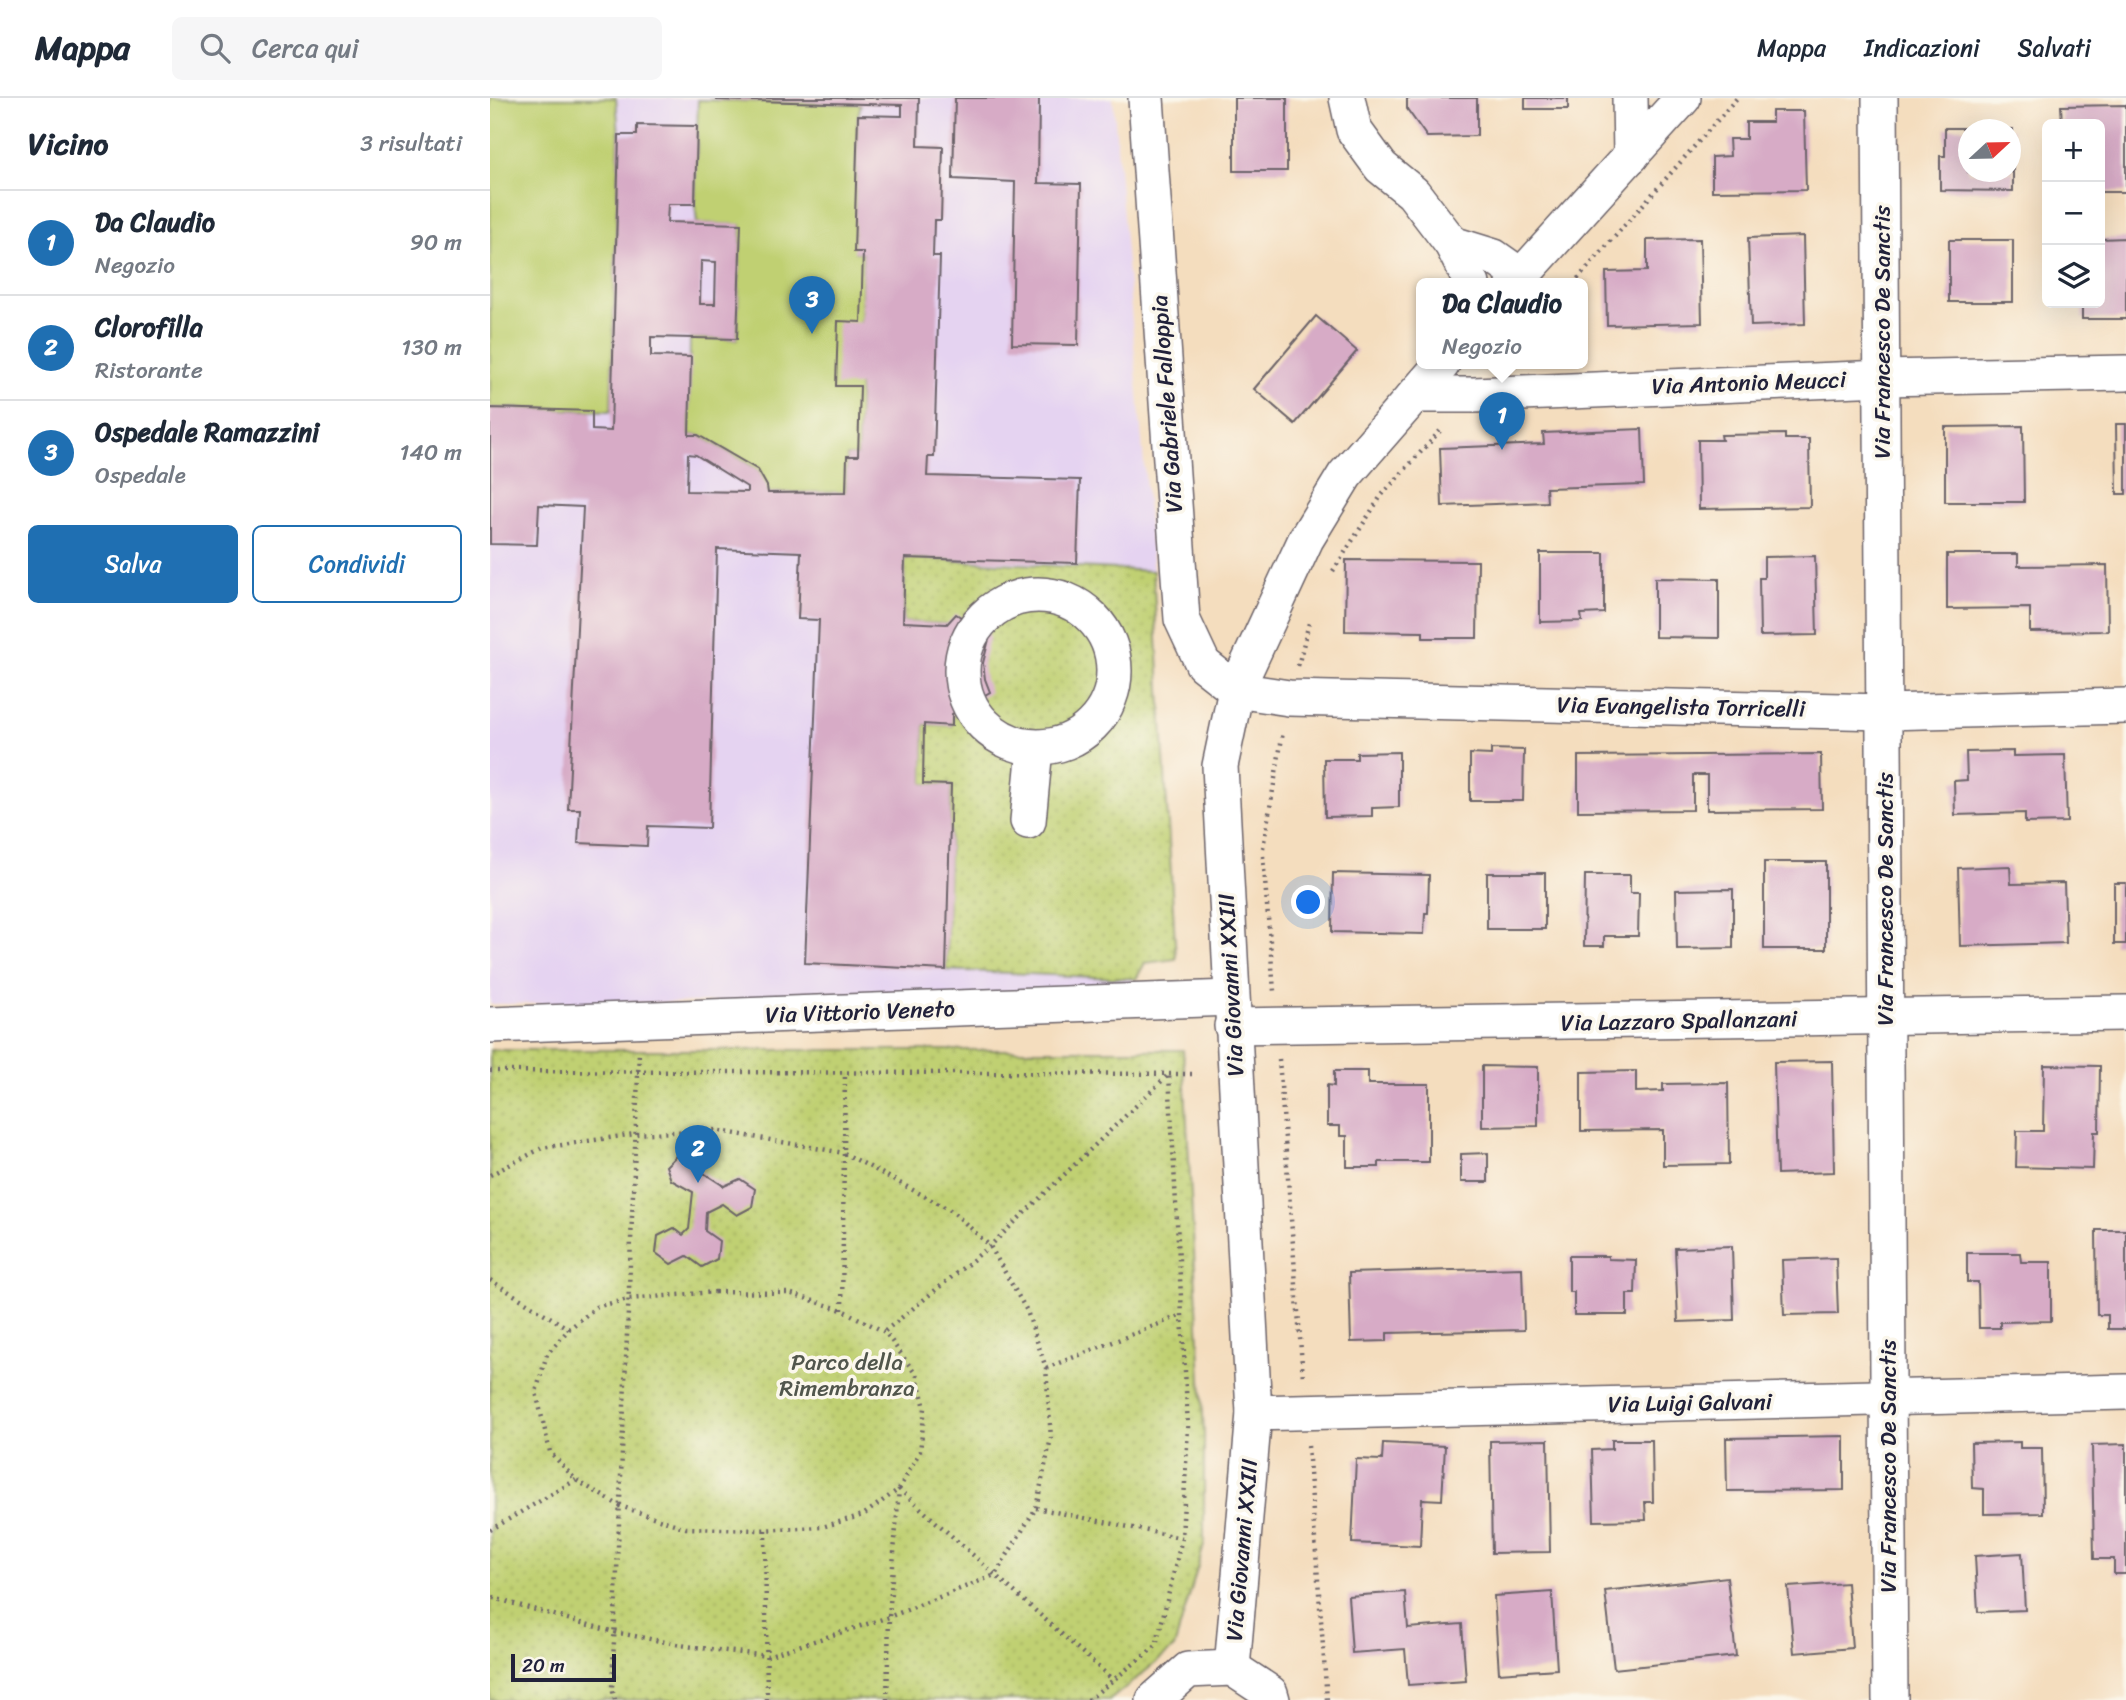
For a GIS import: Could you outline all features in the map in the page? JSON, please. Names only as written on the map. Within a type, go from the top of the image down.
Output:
[{"type":"street","name":"Via Gabriele Falloppia","points":[[1146,98],[1182,619],[1203,664],[1236,690]]},
{"type":"street","points":[[1347,98],[1354,130],[1381,167],[1413,193],[1452,244],[1469,278]]},
{"type":"street","points":[[1630,98],[1630,156]]},
{"type":"street","points":[[1520,278],[1683,98]]},
{"type":"street","name":"Via Francesco De Sanctis","points":[[1880,98],[1889,1700]]},
{"type":"street","points":[[1452,244],[1494,257],[1516,278]]},
{"type":"street","name":"Via Giovanni XXIII","points":[[1232,1668],[1254,1413],[1220,766],[1236,690],[1306,539],[1345,475],[1438,369]]},
{"type":"street","name":"Via Antonio Meucci","points":[[1415,395],[1474,395],[1883,378],[2126,373]]},
{"type":"street","points":[[1039,594],[1065,599],[1107,624],[1114,679],[1109,701],[1097,721],[1079,736],[1058,745],[1035,748],[1009,742],[986,728],[970,707],[962,682],[963,656],[973,631],[990,611],[1013,598],[1039,594]]},
{"type":"street","name":"Via Evangelista Torricelli","points":[[1236,690],[1289,698],[1884,712],[2126,706]]},
{"type":"street","points":[[1028,821],[1035,748]]},
{"type":"street","name":"Via Lazzaro Spallanzani","points":[[1232,1012],[1886,1017],[2126,1013]]},
{"type":"street","name":"Via Vittorio Veneto","points":[[490,1025],[640,1020],[1232,1012]]},
{"type":"street","name":"Via Luigi Galvani","points":[[1254,1413],[2126,1392]]},
{"type":"street","points":[[1154,1700],[1188,1670],[1232,1668],[1270,1693],[1272,1700]]},
{"type":"path","points":[[1578,278],[1737,98]]},
{"type":"path","points":[[615,1700],[612,1688],[614,1632],[640,1020]]},
{"type":"path","points":[[490,1071],[1197,1074]]},
{"type":"path","points":[[842,1310],[845,1072]]},
{"type":"path","points":[[885,1332],[990,1246],[1169,1074]]},
{"type":"path","points":[[1088,1700],[1156,1646],[1182,1538],[1188,1427],[1169,1074]]},
{"type":"path","points":[[490,1174],[542,1148],[635,1135],[714,1130],[844,1153],[952,1210],[990,1246],[1027,1311],[1046,1368],[1051,1438],[1036,1508],[995,1575],[889,1617],[767,1656],[686,1646],[614,1632],[490,1597]]},
{"type":"path","points":[[490,1280],[569,1329]]},
{"type":"path","points":[[887,1700],[889,1617],[899,1489],[920,1451],[925,1408],[916,1376],[885,1332],[842,1310],[789,1293],[715,1292],[628,1299],[596,1307],[569,1329],[547,1354],[536,1392],[551,1452],[576,1480],[620,1506],[686,1528],[765,1530],[822,1527],[863,1515],[899,1489]]},
{"type":"path","points":[[1046,1368],[1182,1315]]},
{"type":"path","points":[[490,1531],[576,1480]]},
{"type":"path","points":[[899,1489],[1113,1680]]},
{"type":"path","points":[[1036,1508],[1182,1538]]},
{"type":"path","points":[[765,1530],[767,1700]]},
{"type":"shaded area","points":[[490,98],[1113,98],[1153,571],[1152,713],[1176,959],[1145,963],[1136,979],[1115,999],[490,1004]]},
{"type":"green space","points":[[490,98],[616,98],[619,135],[611,411],[490,408]]},
{"type":"green space","points":[[698,100],[861,104],[858,116],[855,252],[863,252],[858,456],[847,456],[846,492],[768,493],[758,470],[698,435],[689,435],[690,338],[737,339],[741,225],[697,223],[695,204]]},
{"type":"green space","points":[[905,558],[1153,571],[1176,959],[1145,963],[1136,979],[946,970],[951,785],[923,784],[924,724],[952,726],[947,624],[903,622]]},
{"type":"green space","name":"Parco della Rimembranza","points":[[490,1050],[1183,1050],[1204,1434],[1204,1545],[1174,1648],[1110,1700],[490,1700]]},
{"type":"building","points":[[919,98],[918,146],[943,147],[941,220],[934,220],[933,256],[940,256],[934,457],[928,457],[927,476],[1080,480],[1077,563],[905,558],[903,622],[947,624],[956,614],[990,635],[983,663],[990,692],[952,714],[952,726],[924,724],[923,784],[951,785],[946,970],[805,963],[819,620],[798,619],[801,552],[717,549],[709,828],[648,826],[647,846],[578,843],[580,809],[568,809],[583,507],[539,505],[537,545],[490,544],[490,408],[592,411],[592,430],[611,431],[619,135],[637,135],[637,125],[697,126],[695,204],[668,204],[667,222],[741,224],[737,339],[651,337],[651,356],[691,357],[689,435],[698,435],[758,470],[768,493],[846,492],[847,456],[858,456],[860,386],[836,386],[838,321],[861,322],[863,252],[854,252],[858,115],[902,116],[902,105],[717,100]],"holes":[[[701,261],[716,262],[715,304],[700,304]],[[688,454],[696,455],[747,487],[747,492],[687,491]]]},
{"type":"building","points":[[955,98],[1039,98],[1038,183],[1081,184],[1078,345],[1012,344],[1015,182],[953,179]]},
{"type":"building","points":[[1234,98],[1287,98],[1287,171],[1234,171]]},
{"type":"building","points":[[1407,98],[1477,98],[1477,136],[1427,137],[1407,109]]},
{"type":"building","points":[[1525,98],[1568,98],[1568,109],[1525,109]]},
{"type":"building","points":[[2126,105],[2126,192],[2105,192],[2105,119],[2062,119],[2061,106]]},
{"type":"building","points":[[1772,111],[1804,111],[1806,190],[1712,191],[1712,157],[1730,156],[1729,139],[1746,139],[1746,122],[1772,122]]},
{"type":"building","points":[[1945,128],[1958,128],[1958,182],[2013,182],[2013,191],[1940,190],[1940,156],[1945,156]]},
{"type":"building","points":[[1803,236],[1805,324],[1751,326],[1748,238]]},
{"type":"building","points":[[2126,238],[2126,319],[2082,319],[2082,308],[2105,308],[2105,239]]},
{"type":"building","points":[[1700,239],[1702,323],[1607,325],[1606,272],[1647,271],[1647,240]]},
{"type":"building","points":[[1949,240],[2013,240],[2013,302],[1949,302]]},
{"type":"building","points":[[1316,316],[1357,351],[1295,424],[1254,389]]},
{"type":"building","points":[[2116,424],[2126,424],[2126,494],[2117,494]]},
{"type":"building","points":[[2023,426],[2024,502],[1945,502],[1945,427]]},
{"type":"building","points":[[1642,429],[1644,485],[1546,488],[1547,502],[1442,506],[1440,448],[1544,444],[1543,433]]},
{"type":"building","points":[[1785,434],[1785,439],[1809,439],[1810,507],[1699,509],[1698,440],[1722,440],[1721,435]]},
{"type":"building","points":[[1540,553],[1604,553],[1604,613],[1581,614],[1582,621],[1540,622]]},
{"type":"building","points":[[1947,554],[2018,554],[2018,566],[2107,565],[2108,631],[2030,632],[2030,608],[1947,609]]},
{"type":"building","points":[[1815,556],[1817,635],[1760,636],[1759,578],[1764,578],[1764,557]]},
{"type":"building","points":[[1346,560],[1478,561],[1477,638],[1423,638],[1423,632],[1345,631]]},
{"type":"building","points":[[1655,578],[1719,579],[1719,638],[1655,637]]},
{"type":"building","points":[[1491,749],[1524,750],[1523,801],[1470,801],[1470,754],[1491,755]]},
{"type":"building","points":[[2013,751],[2013,756],[2065,755],[2067,822],[2025,823],[2025,813],[1955,815],[1954,781],[1967,780],[1966,752]]},
{"type":"building","points":[[1399,752],[1399,807],[1372,808],[1372,816],[1325,817],[1324,759],[1357,759],[1357,753]]},
{"type":"building","points":[[1821,754],[1822,809],[1707,810],[1707,775],[1693,775],[1693,810],[1578,811],[1578,756]]},
{"type":"building","points":[[1764,862],[1826,862],[1826,949],[1764,949]]},
{"type":"building","points":[[2010,866],[2011,884],[2064,883],[2066,943],[1960,946],[1958,868]]},
{"type":"building","points":[[1333,873],[1429,875],[1428,913],[1425,913],[1424,934],[1332,932]]},
{"type":"building","points":[[1487,873],[1545,873],[1545,929],[1487,929]]},
{"type":"building","points":[[1585,875],[1630,875],[1630,893],[1639,893],[1638,936],[1604,936],[1604,946],[1584,946]]},
{"type":"building","points":[[2114,883],[2126,883],[2126,944],[2114,944]]},
{"type":"building","points":[[1733,889],[1733,948],[1677,949],[1676,890]]},
{"type":"building","points":[[1832,1061],[1834,1172],[1777,1174],[1774,1062]]},
{"type":"building","points":[[2044,1065],[2100,1066],[2099,1132],[2094,1132],[2093,1169],[2016,1167],[2017,1131],[2043,1131]]},
{"type":"building","points":[[1482,1066],[1538,1067],[1538,1126],[1482,1127]]},
{"type":"building","points":[[1334,1071],[1368,1071],[1368,1084],[1429,1084],[1429,1162],[1379,1162],[1379,1167],[1347,1167],[1347,1136],[1340,1136],[1340,1126],[1327,1126],[1327,1085],[1334,1086]]},
{"type":"building","points":[[1636,1071],[1636,1092],[1663,1091],[1663,1084],[1728,1083],[1729,1164],[1663,1165],[1663,1130],[1581,1131],[1581,1072]]},
{"type":"building","points":[[1488,1153],[1488,1182],[1461,1182],[1461,1154]]},
{"type":"building","points":[[678,1154],[691,1158],[699,1170],[724,1186],[740,1179],[755,1189],[752,1207],[737,1215],[722,1204],[706,1212],[705,1231],[719,1241],[717,1259],[702,1267],[687,1256],[671,1264],[656,1253],[658,1236],[674,1228],[683,1235],[689,1229],[693,1192],[671,1180],[666,1166]]},
{"type":"building","points":[[2096,1230],[2126,1230],[2126,1329],[2108,1329],[2108,1315],[2097,1315]]},
{"type":"building","points":[[1732,1246],[1734,1320],[1678,1322],[1675,1248]]},
{"type":"building","points":[[1967,1253],[2020,1253],[2021,1262],[2051,1262],[2051,1321],[2000,1322],[2000,1328],[1979,1328],[1978,1282],[1967,1282]]},
{"type":"building","points":[[1569,1256],[1608,1256],[1608,1259],[1636,1260],[1635,1294],[1627,1294],[1627,1315],[1574,1315],[1574,1292],[1569,1292]]},
{"type":"building","points":[[1836,1258],[1838,1314],[1784,1315],[1782,1260]]},
{"type":"building","points":[[1522,1268],[1524,1330],[1387,1333],[1387,1341],[1351,1342],[1349,1273]]},
{"type":"building","points":[[1844,1436],[1844,1490],[1727,1491],[1726,1438]]},
{"type":"building","points":[[1548,1440],[1550,1552],[1492,1553],[1490,1441]]},
{"type":"building","points":[[1612,1440],[1652,1440],[1653,1502],[1645,1502],[1646,1520],[1594,1521],[1592,1450],[1612,1449]]},
{"type":"building","points":[[2020,1442],[2020,1448],[2042,1448],[2043,1513],[1984,1514],[1984,1489],[1972,1488],[1971,1443]]},
{"type":"building","points":[[1383,1443],[1445,1446],[1442,1500],[1422,1499],[1420,1546],[1352,1543],[1356,1459],[1382,1460]]},
{"type":"building","points":[[2126,1444],[2126,1574],[2114,1574],[2114,1559],[2094,1559],[2092,1445]]},
{"type":"building","points":[[2022,1553],[2025,1610],[1978,1612],[1975,1556]]},
{"type":"building","points":[[1727,1577],[1736,1656],[1614,1669],[1605,1591]]},
{"type":"building","points":[[1847,1583],[1852,1648],[1794,1653],[1788,1587]]},
{"type":"building","points":[[1405,1592],[1408,1628],[1462,1624],[1466,1681],[1408,1685],[1405,1649],[1352,1653],[1348,1596]]},
{"type":"building","points":[[1552,1592],[1557,1669],[1499,1673],[1494,1596]]},
{"type":"place","name":"Ospedale Ramazzini","points":[[812,334]]},
{"type":"place","name":"Da Claudio","points":[[1502,450]]},
{"type":"place","name":"Clorofilla","points":[[698,1183]]}]
